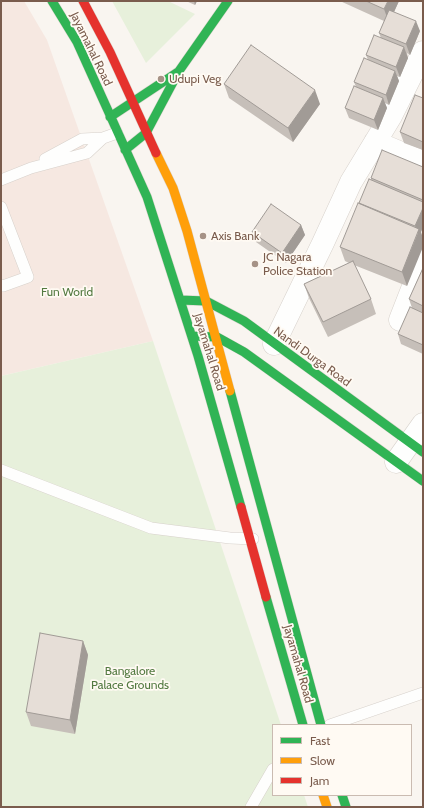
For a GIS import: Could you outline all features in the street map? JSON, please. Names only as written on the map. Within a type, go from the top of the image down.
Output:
[{"type":"main road","name":"Jayamahal Road","points":[[52,1],[77,42],[147,197],[192,336],[303,724]]},
{"type":"main road","name":"Jayamahal Road","points":[[82,1],[110,52],[146,133],[173,188],[187,231],[217,337],[321,724]]},
{"type":"main road","points":[[125,150],[146,133],[180,71],[228,1]]},
{"type":"main road","points":[[110,117],[180,71]]},
{"type":"main road","name":"Nandi Durga Road","points":[[180,300],[206,301],[244,321],[416,447]]},
{"type":"main road","points":[[192,336],[217,337],[244,352],[423,481]]},
{"type":"main road","points":[[324,796],[327,807]]},
{"type":"main road","points":[[342,796],[346,807]]},
{"type":"street","points":[[274,344],[324,243],[351,182],[391,116],[423,52]]},
{"type":"street","points":[[375,142],[423,162]]},
{"type":"street","points":[[400,320],[423,261]]},
{"type":"street","points":[[396,462],[416,447],[423,424]]},
{"type":"lane","points":[[1,180],[31,168],[87,153],[103,138],[117,133]]},
{"type":"lane","points":[[1,207],[28,277],[3,286],[1,285]]},
{"type":"lane","points":[[1,470],[151,528],[251,540],[269,534]]},
{"type":"lane","points":[[333,724],[423,693]]},
{"type":"lane","points":[[252,807],[272,771]]},
{"type":"shaded area","name":"Fun World","points":[[1,1],[24,1],[47,40],[153,341],[1,376]]},
{"type":"green space","points":[[112,1],[168,1],[195,14],[146,63]]},
{"type":"green space","name":"Bangalore Palace Grounds","points":[[153,341],[281,724],[272,724],[272,796],[304,796],[308,807],[1,807],[1,376]]},
{"type":"building","points":[[366,1],[388,1],[384,9]]},
{"type":"building","points":[[389,10],[416,21],[406,44],[379,33]]},
{"type":"building","points":[[374,35],[404,47],[396,67],[366,55]]},
{"type":"building","points":[[251,45],[315,90],[288,128],[224,84]]},
{"type":"building","points":[[364,58],[395,71],[386,95],[354,82]]},
{"type":"building","points":[[354,86],[383,98],[374,120],[345,108]]},
{"type":"building","points":[[415,95],[423,98],[423,142],[400,132]]},
{"type":"building","points":[[382,150],[423,167],[423,200],[371,178]]},
{"type":"building","points":[[369,179],[423,202],[423,208],[415,226],[359,203]]},
{"type":"building","points":[[358,203],[419,229],[402,272],[340,247]]},
{"type":"building","points":[[271,204],[301,225],[282,253],[252,232]]},
{"type":"building","points":[[353,261],[371,299],[323,322],[304,284]]},
{"type":"building","points":[[423,268],[423,306],[409,299]]},
{"type":"building","points":[[410,307],[423,313],[423,345],[398,334]]},
{"type":"building","points":[[40,633],[83,641],[70,720],[26,712]]},
{"type":"traffic: fast","points":[[52,1],[77,42],[147,197],[198,356],[241,507]]},
{"type":"traffic: fast","points":[[125,150],[146,133],[179,71],[228,1]]},
{"type":"traffic: fast","points":[[110,117],[178,72]]},
{"type":"traffic: fast","points":[[180,300],[206,301],[244,321],[423,452]]},
{"type":"traffic: fast","points":[[192,336],[217,337],[244,352],[423,481]]},
{"type":"traffic: fast","points":[[230,391],[321,724]]},
{"type":"traffic: fast","points":[[266,597],[303,724]]},
{"type":"traffic: fast","points":[[342,796],[346,807]]},
{"type":"traffic: slow","points":[[156,153],[173,188],[187,231],[230,391]]},
{"type":"traffic: slow","points":[[323,796],[327,807]]},
{"type":"traffic: jam","points":[[83,1],[110,52],[156,153]]},
{"type":"traffic: jam","points":[[241,507],[266,597]]},
{"type":"place","name":"Udupi Veg","points":[[161,79]]},
{"type":"place","name":"Axis Bank","points":[[203,236]]},
{"type":"place","name":"JC Nagara Police Station","points":[[255,264]]}]
